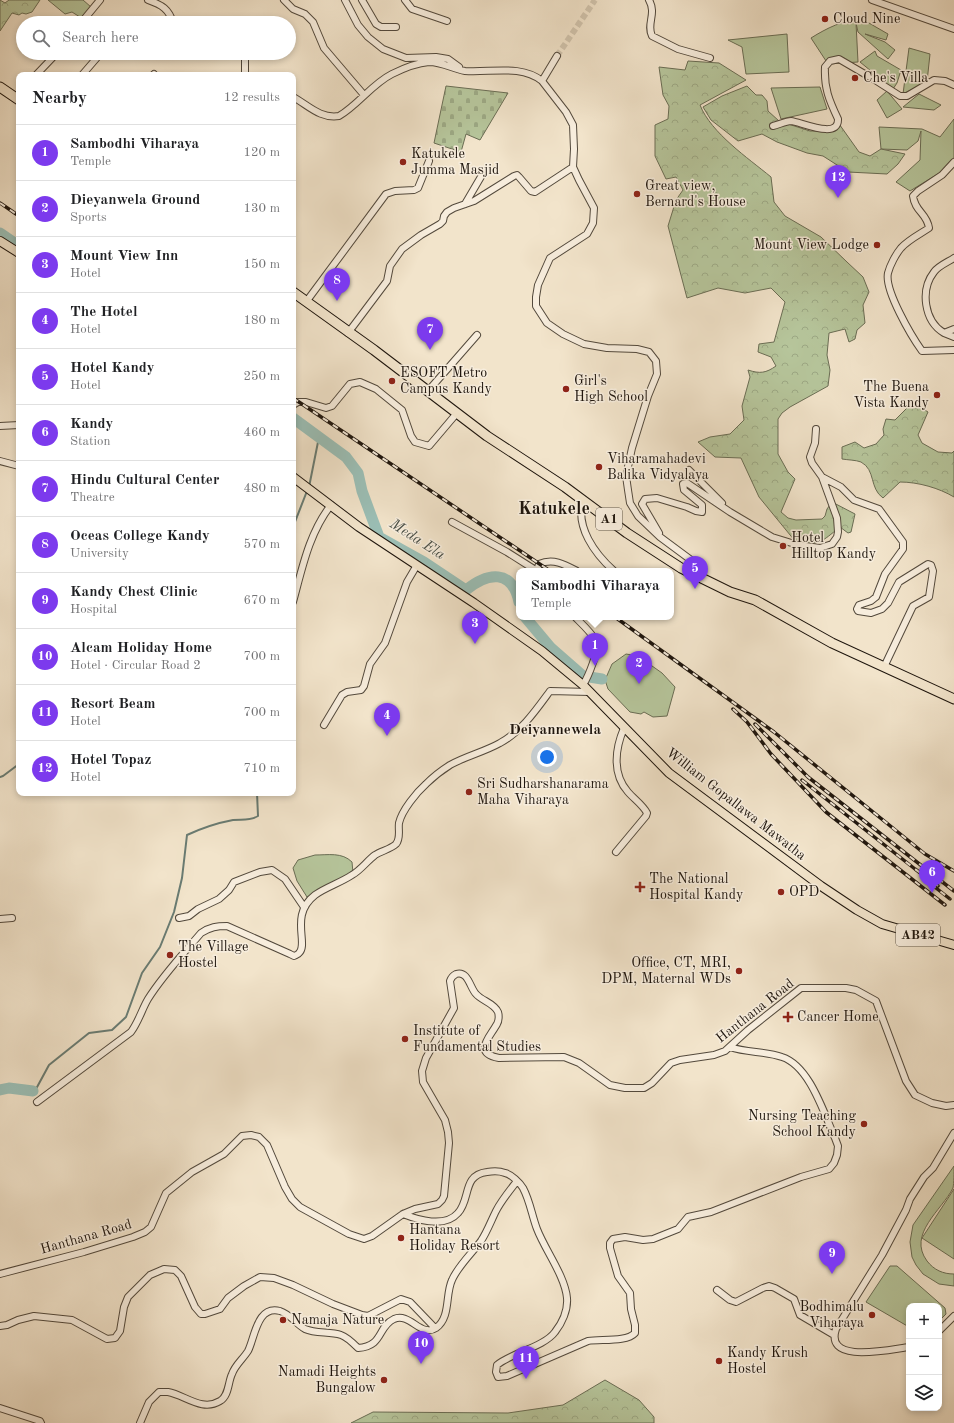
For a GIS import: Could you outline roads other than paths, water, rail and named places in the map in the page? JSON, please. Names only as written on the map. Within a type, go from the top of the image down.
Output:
[{"type":"highway","points":[[0,87],[16,96]]},
{"type":"highway","name":"A1","points":[[296,294],[488,436],[680,568],[730,592],[755,600],[832,644],[954,699]]},
{"type":"main road","points":[[0,241],[16,251]]},
{"type":"main road","name":"William Gopallawa Mawatha","points":[[296,478],[360,527],[513,630],[546,655],[586,680],[590,692],[669,773],[821,886],[857,910],[882,924],[954,945]]},
{"type":"street","points":[[87,16],[100,0]]},
{"type":"street","points":[[148,0],[167,9],[171,16]]},
{"type":"street","points":[[284,0],[293,9],[305,14],[313,22],[324,48],[364,95]]},
{"type":"street","points":[[362,0],[376,24],[381,27],[396,28]]},
{"type":"street","points":[[405,0],[412,9],[447,21]]},
{"type":"street","points":[[649,0],[652,6],[653,16],[649,30],[652,36],[678,49],[710,58]]},
{"type":"street","points":[[872,0],[954,29]]},
{"type":"street","points":[[347,1],[358,25],[368,37],[383,49],[406,58],[436,57],[448,59],[463,70]]},
{"type":"street","points":[[946,27],[954,33]]},
{"type":"street","points":[[542,81],[557,56]]},
{"type":"street","points":[[773,126],[791,121],[830,129],[838,123],[838,118],[827,94],[824,80],[824,67],[830,61],[839,59],[900,96],[907,96],[934,80],[954,84]]},
{"type":"street","points":[[39,72],[50,60]]},
{"type":"street","points":[[85,72],[96,60]]},
{"type":"street","points":[[245,60],[245,72]]},
{"type":"street","points":[[296,99],[319,114],[331,117],[339,116],[391,74],[419,64],[430,62],[444,64],[463,70],[521,71],[538,77],[542,81],[566,112],[573,125],[573,167],[594,208],[593,223],[587,234],[550,258],[538,285],[536,306],[547,323],[563,334],[584,344],[607,348],[637,349],[649,352],[656,362],[657,374],[637,430],[626,476],[630,503],[638,516],[660,536],[691,560],[697,567],[700,578]]},
{"type":"street","points":[[306,302],[386,194],[395,191],[414,190],[418,188],[429,160]]},
{"type":"street","points":[[954,162],[942,175],[913,196],[914,204],[928,220],[929,228],[902,247],[888,273],[891,294],[913,339],[922,351],[954,350]]},
{"type":"street","points":[[348,333],[387,281],[390,266],[402,249],[421,235],[443,222],[444,216],[447,212],[474,201],[517,175],[531,191],[535,192],[573,167]]},
{"type":"street","points":[[464,204],[482,175]]},
{"type":"street","points":[[954,258],[934,271],[927,285],[926,299],[928,314],[934,323],[944,333],[954,337]]},
{"type":"street","points":[[944,333],[954,329]]},
{"type":"street","points":[[428,391],[477,335]]},
{"type":"street","points":[[296,403],[306,402],[326,408],[332,406],[350,384],[360,382],[376,389],[402,410],[411,436],[415,442],[429,446],[457,413]]},
{"type":"street","points":[[0,426],[16,425]]},
{"type":"street","points":[[660,536],[642,504],[645,500],[657,498],[687,506],[696,512],[702,512],[702,505],[684,490],[683,484],[687,483],[730,512],[772,537],[798,545],[820,548],[832,544],[837,537],[838,532],[837,518],[822,477],[812,463],[810,457],[815,443],[816,429]]},
{"type":"street","points":[[0,461],[16,465]]},
{"type":"street","points":[[689,470],[730,512]]},
{"type":"street","points":[[822,477],[841,488],[854,500],[879,509],[898,534],[902,542],[903,549],[885,574],[876,597],[871,601],[859,605],[857,609],[858,611],[871,613],[882,609],[888,603],[899,582],[928,564],[931,565],[933,571],[929,597],[913,606],[884,667]]},
{"type":"street","points":[[583,500],[580,515],[586,533],[594,551],[611,568]]},
{"type":"street","points":[[296,591],[307,551],[322,516],[330,505]]},
{"type":"street","points":[[452,522],[507,552],[532,568]]},
{"type":"street","points":[[538,568],[539,564],[547,560],[560,562],[571,568]]},
{"type":"street","points":[[324,725],[342,695],[347,692],[361,690],[364,686],[370,664],[385,643],[407,582],[417,565]]},
{"type":"street","points":[[578,620],[596,641],[597,647],[586,680]]},
{"type":"street","points":[[37,1102],[131,1032],[158,983],[201,933],[208,928],[227,926],[294,956],[299,953],[302,949],[300,924],[304,907],[316,895],[353,875],[373,856],[396,845],[399,839],[399,823],[406,808],[426,784],[450,765],[501,743],[512,735],[531,717],[550,691],[590,692]]},
{"type":"street","points":[[616,852],[647,813],[622,784],[617,771],[618,745],[624,728]]},
{"type":"street","points":[[179,918],[189,916],[198,909],[219,899],[229,890],[234,882],[260,872],[272,870],[285,879],[304,907]]},
{"type":"street","points":[[0,919],[12,918]]},
{"type":"street","name":"Hanthana Road","points":[[0,1274],[91,1250],[145,1232],[151,1227],[166,1193],[192,1172],[224,1154],[242,1136],[251,1135],[259,1137],[267,1145],[285,1187],[292,1199],[300,1207],[349,1234],[364,1239],[372,1236],[403,1214],[415,1208],[438,1204],[444,1196],[449,1143],[448,1132],[445,1120],[423,1082],[422,1071],[430,1052],[454,1008],[450,981],[451,977],[460,974],[465,976],[476,995],[493,1006],[498,1012],[498,1023],[484,1044],[484,1048],[487,1053],[499,1058],[564,1057],[579,1063],[610,1085],[636,1089],[648,1086],[671,1063],[689,1058],[720,1054],[802,988],[846,988],[856,990],[876,1001],[909,1087],[915,1095],[932,1103],[946,1106],[954,1105]]},
{"type":"street","points":[[403,1214],[420,1220],[447,1220],[457,1214],[463,1205],[468,1186],[475,1176],[481,1173],[492,1171],[506,1173],[523,1187],[537,1228],[562,1278],[567,1296],[567,1307],[554,1333],[541,1343],[497,1365],[496,1372],[498,1377],[507,1376],[588,1341],[600,1339],[624,1339],[632,1337],[635,1333],[635,1325],[631,1309],[630,1292],[618,1276],[610,1248],[610,1243],[613,1239],[625,1237],[643,1240],[652,1239],[678,1229],[688,1217],[711,1212],[829,1169],[838,1155],[838,1146],[835,1138],[811,1084],[803,1073],[788,1059],[781,1056],[739,1050],[730,1047]]},
{"type":"street","points":[[906,1347],[855,1353],[845,1351],[840,1347],[835,1342],[834,1335],[836,1329],[882,1256],[906,1210],[910,1199],[924,1177],[933,1168],[954,1134]]},
{"type":"street","points":[[140,1423],[149,1402],[159,1392],[168,1392],[202,1405],[214,1404],[221,1401],[227,1392],[234,1369],[247,1352],[260,1319],[264,1314],[270,1311],[279,1311],[286,1314],[305,1329],[342,1335],[358,1348],[368,1347],[375,1342],[389,1322],[402,1317],[408,1319],[423,1329],[429,1330],[435,1328],[445,1315],[452,1280],[482,1240],[497,1209],[517,1182]]},
{"type":"street","points":[[0,1326],[34,1316],[72,1320],[107,1339],[115,1338],[120,1331],[124,1307],[128,1297],[150,1275],[164,1269],[175,1270],[181,1276],[195,1307],[201,1314],[220,1309],[228,1298],[244,1286],[260,1277],[274,1278],[293,1284],[334,1304],[368,1316],[400,1299],[406,1300],[410,1302],[435,1328]]},
{"type":"street","points":[[718,1290],[730,1300],[736,1302],[763,1288],[769,1286],[775,1288],[794,1299],[800,1315],[834,1335]]},
{"type":"street","points":[[942,1328],[954,1316]]},
{"type":"street","points":[[0,1408],[40,1421],[41,1423]]},
{"type":"waterway","name":"Meda Ela","points":[[0,233],[16,244]]},
{"type":"waterway","name":"Meda Ela","points":[[296,420],[346,457],[358,473],[362,491],[379,537],[424,562],[466,590],[483,580],[491,577],[498,577],[505,579],[516,591]]},
{"type":"waterway","points":[[309,487],[319,437]]},
{"type":"waterway","points":[[296,519],[307,491]]},
{"type":"waterway","name":"Meda Ela","points":[[528,620],[551,648],[583,676],[602,679]]},
{"type":"waterway","points":[[0,777],[16,766]]},
{"type":"waterway","points":[[36,1089],[49,1065],[89,1033],[112,1030],[126,1017],[142,973],[160,947],[174,912],[182,878],[187,835],[221,823],[233,820],[255,818],[258,816],[257,796]]},
{"type":"waterway","points":[[0,1090],[9,1088],[33,1091]]},
{"type":"tunnel","points":[[557,56],[595,0]]},
{"type":"railway","points":[[0,203],[16,214]]},
{"type":"railway","points":[[296,400],[546,568]]},
{"type":"railway","points":[[619,620],[774,732],[925,854],[954,871]]},
{"type":"railway","points":[[733,709],[747,722],[771,754],[826,812],[945,905]]},
{"type":"railway","points":[[755,724],[808,777],[954,891]]},
{"type":"railway","points":[[802,780],[938,886]]},
{"type":"railway","points":[[931,884],[950,899]]},
{"type":"place","name":"Cloud Nine","points":[[825,19]]},
{"type":"place","name":"Che's Villa","points":[[855,78]]},
{"type":"place","name":"Katukele Jumma Masjid","points":[[403,162]]},
{"type":"place","name":"Great view, Bernard's House","points":[[637,194]]},
{"type":"place","name":"Hotel Topaz","points":[[838,198]]},
{"type":"place","name":"Mount View Lodge","points":[[877,245]]},
{"type":"place","name":"Oceas College Kandy","points":[[337,301]]},
{"type":"place","name":"Hindu Cultural Center","points":[[430,350]]},
{"type":"place","name":"ESOFT Metro Campus Kandy","points":[[392,381]]},
{"type":"place","name":"Girl's High School","points":[[566,389]]},
{"type":"place","name":"The Buena Vista Kandy","points":[[937,395]]},
{"type":"place","name":"Viharamahadevi Balika Vidyalaya","points":[[599,467]]},
{"type":"place","name":"Hotel Hilltop Kandy","points":[[783,546]]},
{"type":"place","name":"Hotel Kandy","points":[[695,589]]},
{"type":"place","name":"Mount View Inn","points":[[475,644]]},
{"type":"place","name":"Sambodhi Viharaya","points":[[595,666]]},
{"type":"place","name":"Dieyanwela Ground","points":[[639,684]]},
{"type":"place","name":"The Hotel","points":[[387,736]]},
{"type":"place","name":"Sri Sudharshanarama Maha Viharaya","points":[[469,792]]},
{"type":"place","name":"The National Hospital Kandy","points":[[640,887]]},
{"type":"place","name":"OPD","points":[[781,892]]},
{"type":"place","name":"Kandy","points":[[932,893]]},
{"type":"place","name":"The Village Hostel","points":[[170,955]]},
{"type":"place","name":"Office, CT, MRI, DPM, Maternal WDs","points":[[739,971]]},
{"type":"place","name":"Cancer Home","points":[[788,1017]]},
{"type":"place","name":"Institute of Fundamental Studies","points":[[405,1039]]},
{"type":"place","name":"Nursing Teaching School Kandy","points":[[864,1124]]},
{"type":"place","name":"Hantana Holiday Resort","points":[[401,1238]]},
{"type":"place","name":"Kandy Chest Clinic","points":[[832,1274]]},
{"type":"place","name":"Bodhimalu Viharaya","points":[[872,1315]]},
{"type":"place","name":"Namaja Nature","points":[[283,1320]]},
{"type":"place","name":"Kandy Krush Hostel","points":[[719,1361]]},
{"type":"place","name":"Alcam Holiday Home","points":[[421,1364]]},
{"type":"place","name":"Resort Beam","points":[[526,1379]]},
{"type":"place","name":"Namadi Heights Bungalow","points":[[384,1380]]},
{"type":"district","name":"Katukele","points":[[554,509]]},
{"type":"district","name":"Deiyannewela","points":[[555,730]]}]
